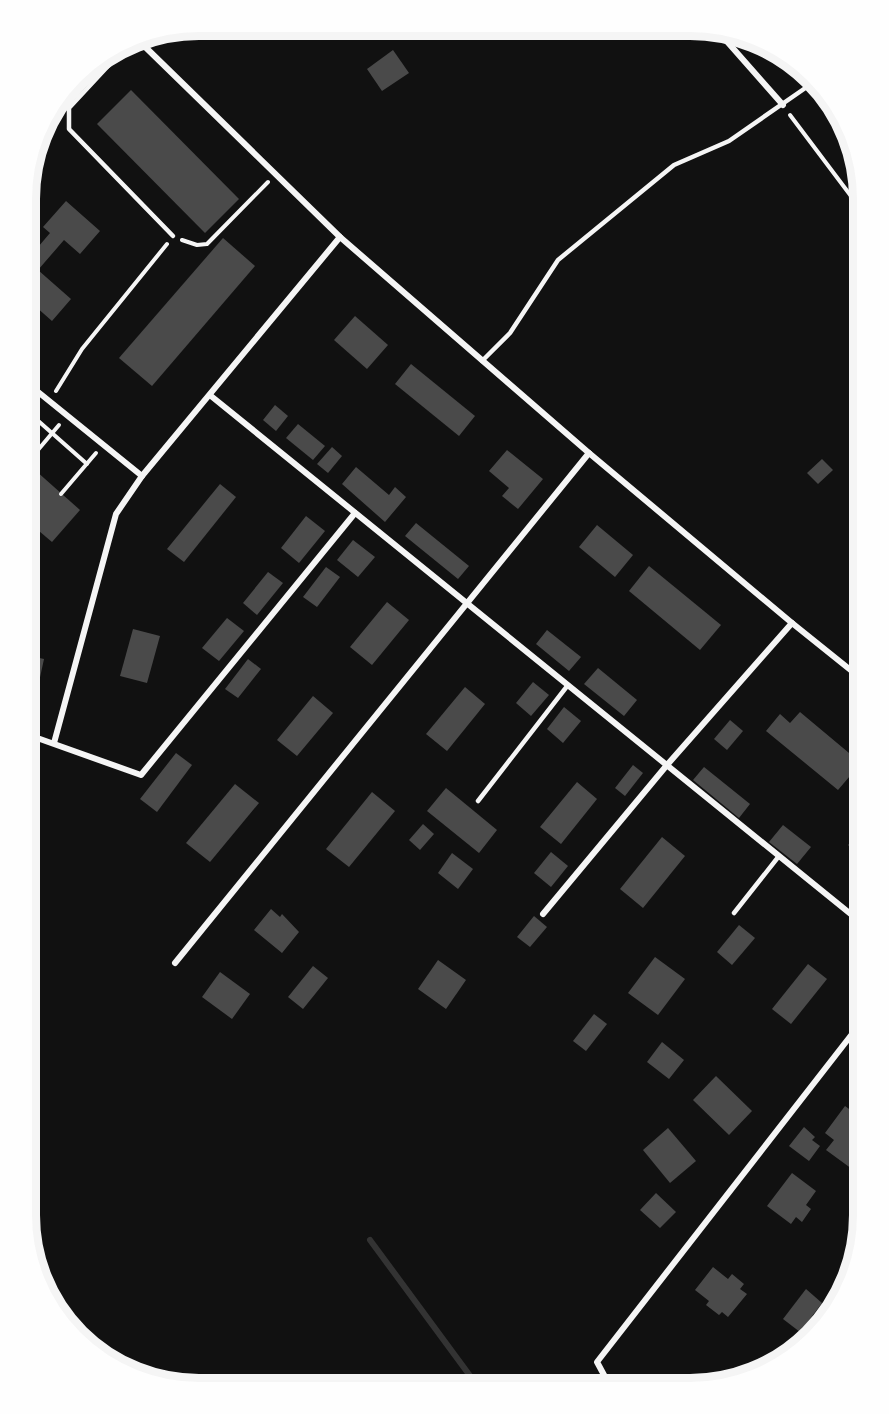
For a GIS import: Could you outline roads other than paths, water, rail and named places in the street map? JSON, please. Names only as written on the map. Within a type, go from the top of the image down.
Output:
[{"type":"street","points":[[726,41],[783,105]]},
{"type":"street","points":[[143,46],[340,237],[589,453],[792,624],[853,672]]},
{"type":"street","points":[[54,743],[116,514],[142,476],[211,396],[340,237]]},
{"type":"street","points":[[36,391],[142,476]]},
{"type":"street","points":[[211,396],[853,916]]},
{"type":"street","points":[[175,963],[589,453]]},
{"type":"street","points":[[36,737],[141,775],[355,513]]},
{"type":"street","points":[[543,914],[667,765],[792,624]]},
{"type":"street","points":[[606,1378],[597,1362],[853,1033]]},
{"type":"lane","points":[[113,61],[69,108],[69,129],[172,236]]},
{"type":"lane","points":[[482,360],[510,333],[558,260],[675,165],[729,141],[807,87]]},
{"type":"lane","points":[[478,801],[568,685]]},
{"type":"lane","points":[[734,913],[779,856]]},
{"type":"waterway","points":[[370,1240],[472,1378]]}]
